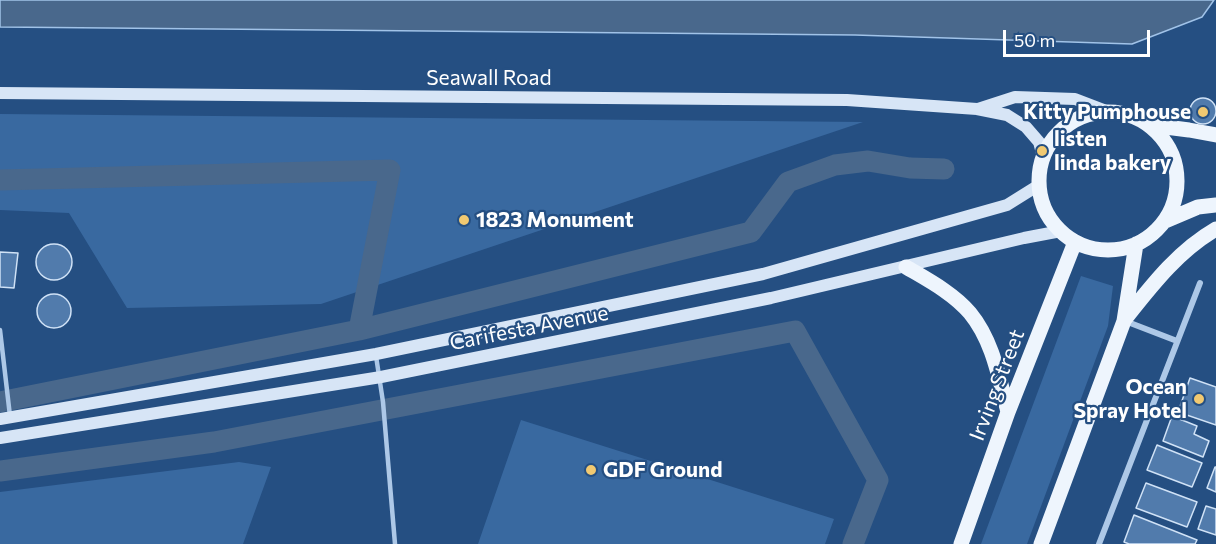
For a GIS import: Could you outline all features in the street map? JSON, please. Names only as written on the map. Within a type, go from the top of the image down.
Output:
[{"type":"main road","name":"Seawall Road","points":[[0,93],[847,100],[977,109],[1006,115],[1026,127],[1039,142],[1043,157]]},
{"type":"main road","name":"Seawall Road","points":[[977,109],[1015,97],[1025,97],[1075,99],[1109,112]]},
{"type":"main road","points":[[1109,112],[1130,115],[1150,125],[1165,140],[1174,160],[1178,180],[1175,201],[1165,221],[1152,234],[1136,244],[1121,249],[1106,249],[1075,242],[1050,218],[1042,202],[1039,185],[1043,157],[1053,139],[1068,124],[1087,115],[1109,112]]},
{"type":"main road","points":[[1150,125],[1216,135]]},
{"type":"main road","name":"Carifesta Avenue","points":[[5,418],[376,354],[763,274],[1007,206],[1039,185]]},
{"type":"main road","points":[[1165,221],[1198,207],[1216,205]]},
{"type":"main road","points":[[1124,321],[1168,266],[1198,239],[1216,229]]},
{"type":"main road","name":"Carifesta Avenue","points":[[0,438],[381,377],[771,298],[1061,231]]},
{"type":"main road","name":"Irving Street","points":[[961,544],[1008,412],[1075,242]]},
{"type":"main road","points":[[1041,544],[1124,321],[1136,244]]},
{"type":"main road","points":[[906,267],[944,290],[969,312],[984,333],[994,358],[1008,412]]},
{"type":"street","points":[[1099,544],[1200,283]]},
{"type":"street","points":[[1124,321],[1178,341]]},
{"type":"lane","points":[[0,330],[6,382],[5,418]]},
{"type":"lane","points":[[376,354],[381,377],[395,544]]},
{"type":"shaded area","points":[[0,0],[1214,0],[1202,17],[1132,44],[855,35],[0,27]]},
{"type":"shaded area","points":[[0,114],[863,122],[321,304],[127,308],[69,213],[0,210]]},
{"type":"shaded area","points":[[1081,276],[1113,286],[1108,326],[1027,544],[981,544]]},
{"type":"shaded area","name":"GDF Ground","points":[[521,420],[834,519],[825,544],[478,544]]},
{"type":"shaded area","points":[[239,462],[271,467],[243,544],[0,544],[0,492]]},
{"type":"building","name":"Kitty Pumphouse","points":[[1203,98],[1212,102],[1216,111],[1212,120],[1203,124],[1194,120],[1190,111],[1194,102]]},
{"type":"building","points":[[54,244],[67,249],[72,262],[67,275],[54,280],[41,275],[36,262],[41,249]]},
{"type":"building","points":[[0,252],[18,253],[14,288],[0,287]]},
{"type":"building","points":[[54,294],[66,299],[71,311],[66,323],[54,328],[42,323],[37,311],[42,299]]},
{"type":"building","name":"Ocean Spray Hotel","points":[[1190,378],[1216,387],[1216,425],[1178,412]]},
{"type":"building","points":[[1172,416],[1197,426],[1194,434],[1209,441],[1203,457],[1163,441]]},
{"type":"building","points":[[1157,445],[1202,463],[1192,487],[1147,470]]},
{"type":"building","points":[[1216,467],[1216,492],[1207,488]]},
{"type":"building","points":[[1146,483],[1197,502],[1187,527],[1136,508]]},
{"type":"building","points":[[1206,506],[1216,509],[1216,535],[1198,529]]},
{"type":"building","points":[[1134,515],[1197,540],[1195,544],[1129,544],[1124,542]]},
{"type":"waterway","points":[[0,402],[359,330],[751,232],[788,182],[835,165],[868,161],[910,168],[944,169]]},
{"type":"waterway","points":[[0,180],[390,170],[359,330]]},
{"type":"waterway","points":[[0,471],[214,442],[795,331],[878,480],[853,544]]},
{"type":"place","name":"Kitty Pumphouse","points":[[1203,112]]},
{"type":"place","name":"listen linda bakery","points":[[1042,151]]},
{"type":"place","name":"1823 Monument","points":[[464,220]]},
{"type":"place","name":"Ocean Spray Hotel","points":[[1199,399]]},
{"type":"place","name":"GDF Ground","points":[[591,470]]}]
